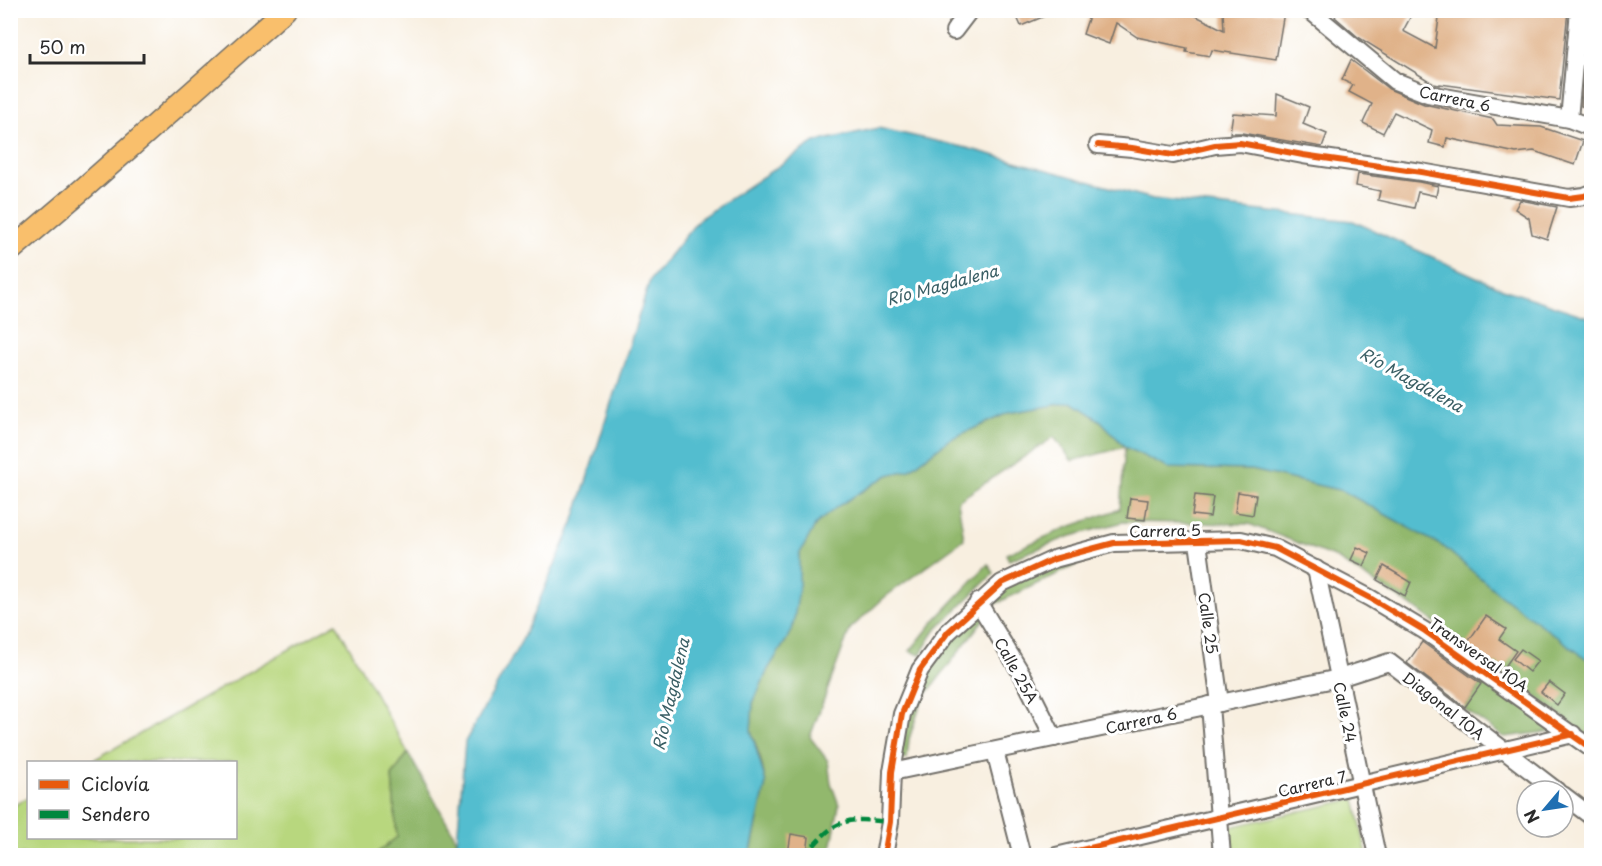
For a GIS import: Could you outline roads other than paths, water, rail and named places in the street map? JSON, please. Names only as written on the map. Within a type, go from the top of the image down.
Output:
[{"type":"main road","points":[[10,250],[84,188],[285,10]]},
{"type":"street","points":[[954,31],[970,10]]},
{"type":"street","name":"Carrera 6","points":[[1307,10],[1395,81],[1428,94],[1569,119],[1592,128]]},
{"type":"street","points":[[1569,119],[1579,10]]},
{"type":"street","points":[[1098,145],[1173,155],[1215,145],[1240,143],[1569,198],[1592,193]]},
{"type":"street","name":"Carrera 5","points":[[884,855],[890,822],[892,772],[902,714],[920,670],[948,632],[1002,583],[1054,559],[1114,543],[1241,540],[1275,548],[1316,569]]},
{"type":"street","name":"Calle 25","points":[[1198,542],[1215,704],[1218,817],[1222,855]]},
{"type":"street","name":"Calle 24","points":[[1316,569],[1360,784],[1377,855]]},
{"type":"street","name":"Transversal 10A","points":[[1316,569],[1425,631],[1592,749]]},
{"type":"street","name":"Calle 25A","points":[[978,603],[1023,676],[1054,738]]},
{"type":"street","name":"Carrera 6","points":[[892,772],[1339,678],[1389,662]]},
{"type":"street","name":"Diagonal 10A","points":[[1389,662],[1541,779]]},
{"type":"street","name":"Carrera 7","points":[[1056,855],[1573,734]]},
{"type":"street","points":[[995,751],[1022,855]]},
{"type":"street","points":[[1575,804],[1592,817]]},
{"type":"water","name":"Río Magdalena","points":[[878,128],[967,148],[1153,199],[1353,221],[1503,289],[1591,318],[1591,662],[1498,593],[1444,547],[1343,491],[1252,470],[1168,468],[1125,447],[1101,421],[1072,402],[1009,413],[950,439],[909,470],[888,475],[838,506],[816,524],[799,555],[799,589],[792,631],[768,669],[753,703],[751,731],[766,783],[750,855],[456,855],[465,742],[522,640],[573,523],[650,280],[699,219],[815,142]]}]
